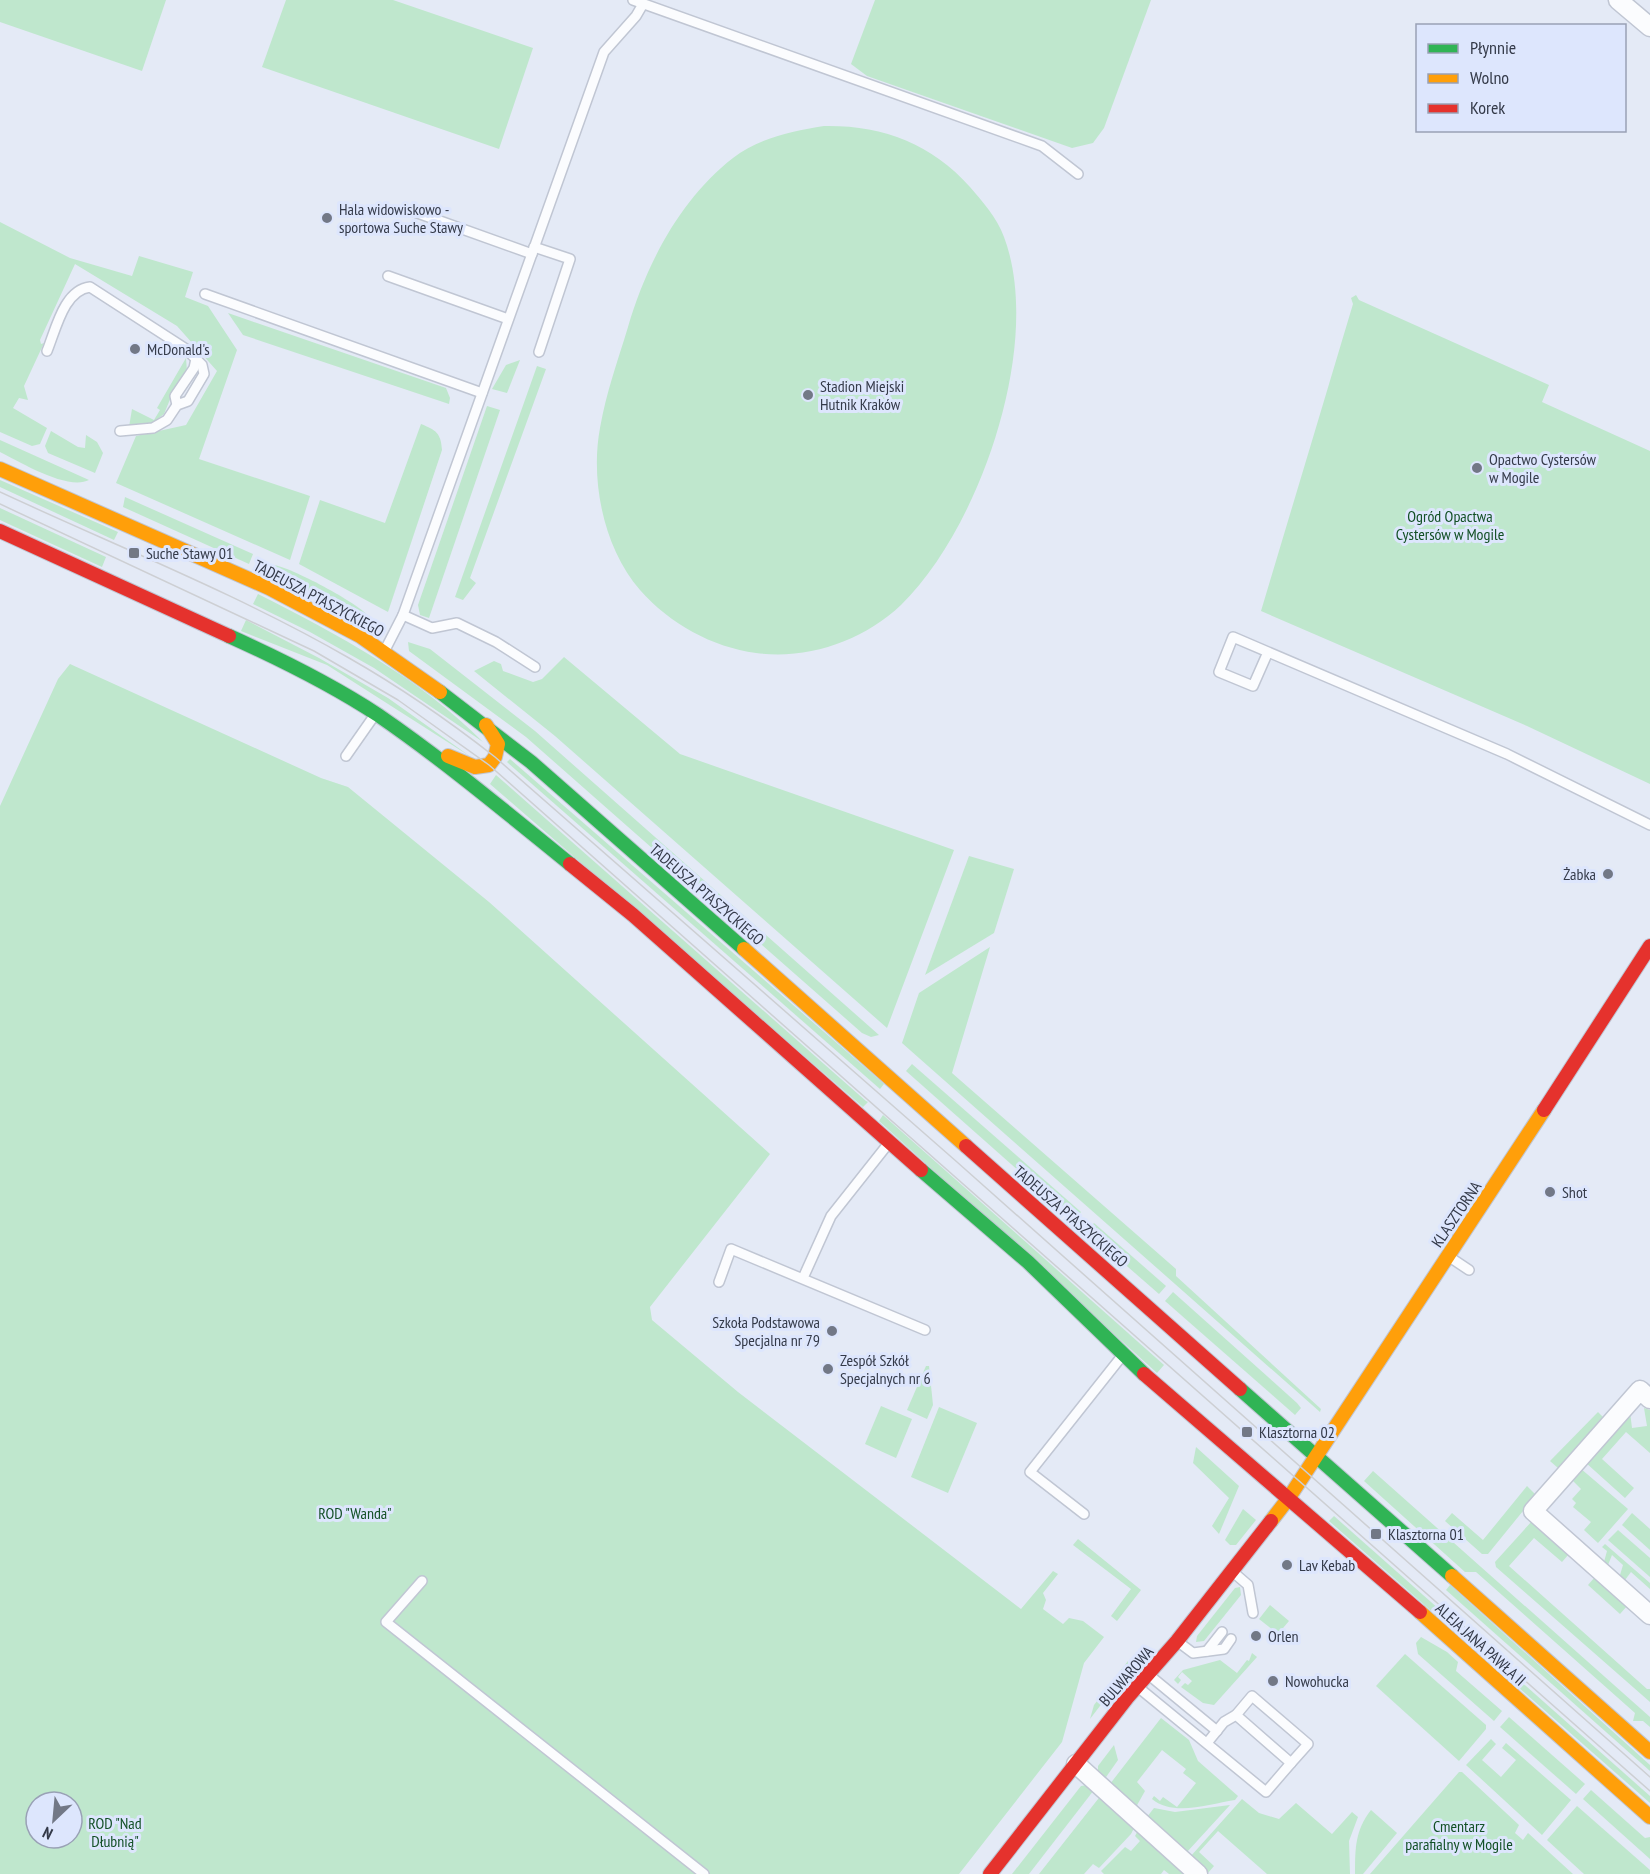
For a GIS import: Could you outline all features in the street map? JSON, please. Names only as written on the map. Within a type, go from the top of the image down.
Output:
[{"type":"main road","name":"TADEUSZA PTASZYCKIEGO","points":[[0,469],[269,588],[339,624],[384,651],[486,725],[683,895],[1318,1455]]},
{"type":"main road","points":[[0,531],[270,654],[376,714],[414,740],[601,887],[1028,1263],[1124,1354],[1288,1499]]},
{"type":"main road","points":[[414,740],[470,765],[484,767],[493,761],[498,748],[495,736],[486,725]]},
{"type":"main road","name":"KLASZTORNA","points":[[1288,1499],[1448,1256],[1528,1144],[1650,946]]},
{"type":"main road","name":"ALEJA JANA PAWŁA II","points":[[1318,1455],[1650,1752]]},
{"type":"main road","name":"ALEJA JANA PAWŁA II","points":[[1288,1499],[1363,1562],[1650,1817]]},
{"type":"main road","name":"BULWAROWA","points":[[990,1874],[1288,1499]]},
{"type":"street","points":[[1618,0],[1650,27]]},
{"type":"street","points":[[1650,1399],[1640,1390],[1533,1511],[1650,1615]]},
{"type":"street","points":[[1076,1764],[1198,1874]]},
{"type":"lane","points":[[633,0],[1042,146],[1078,174]]},
{"type":"lane","points":[[384,651],[403,615],[604,52],[611,41],[636,16],[643,4]]},
{"type":"lane","points":[[412,211],[533,250],[570,259],[539,352]]},
{"type":"lane","points":[[388,276],[508,319]]},
{"type":"lane","points":[[46,351],[72,295],[82,288],[90,287],[126,308],[186,349],[196,359],[194,368],[175,396],[177,405],[166,420],[153,428],[120,431]]},
{"type":"lane","points":[[205,294],[482,393]]},
{"type":"lane","points":[[403,615],[432,628],[457,624],[496,642],[535,667]]},
{"type":"lane","points":[[1268,652],[1252,686],[1219,672],[1233,637],[1507,754],[1650,825]]},
{"type":"lane","points":[[346,756],[376,714]]},
{"type":"lane","points":[[803,1278],[831,1216],[890,1142]]},
{"type":"lane","points":[[719,1282],[731,1249],[926,1330]]},
{"type":"lane","points":[[1448,1256],[1469,1270]]},
{"type":"lane","points":[[1084,1514],[1030,1472],[1124,1354]]},
{"type":"lane","points":[[1232,1571],[1248,1585],[1252,1613]]},
{"type":"lane","points":[[422,1581],[386,1622],[704,1874]]},
{"type":"lane","points":[[1243,1605],[1250,1597]]},
{"type":"lane","points":[[1207,1651],[1222,1632]]},
{"type":"lane","points":[[1177,1641],[1193,1653],[1224,1649],[1231,1639]]},
{"type":"lane","points":[[1148,1674],[1217,1731]]},
{"type":"lane","points":[[1137,1687],[1266,1792],[1308,1744],[1252,1696],[1236,1715],[1224,1722],[1207,1743]]},
{"type":"lane","points":[[1236,1715],[1291,1762]]},
{"type":"green space","points":[[0,0],[166,0],[142,71],[0,22]]},
{"type":"green space","points":[[286,0],[393,0],[533,48],[499,149],[262,67]]},
{"type":"green space","points":[[875,0],[1151,0],[1104,128],[1093,143],[1072,148],[867,76],[851,64]]},
{"type":"green space","name":"Stadion Miejski Hutnik Kraków","points":[[824,126],[866,129],[885,133],[922,148],[955,172],[989,210],[1004,237],[1014,280],[1016,328],[1010,380],[997,432],[979,483],[956,530],[930,571],[901,605],[870,629],[834,645],[795,654],[756,653],[724,645],[693,632],[665,613],[640,590],[617,555],[609,535],[599,492],[597,448],[609,389],[636,304],[655,257],[681,213],[714,174],[743,151],[776,136]]},
{"type":"green space","points":[[0,222],[70,258],[132,276],[139,256],[193,272],[185,297],[208,306],[237,350],[199,459],[310,496],[290,560],[116,483],[136,436],[186,425],[217,371],[177,326],[75,264],[40,340],[41,344],[44,343],[24,386],[28,400],[19,398],[13,408],[47,428],[40,444],[32,446],[0,432]]},
{"type":"green space","name":"Ogród Opactwa Cystersów w Mogile","points":[[1356,295],[1359,300],[1549,385],[1542,402],[1650,451],[1650,784],[1527,726],[1261,611],[1353,304],[1351,298]]},
{"type":"green space","points":[[228,313],[446,388],[450,398],[449,404],[243,335]]},
{"type":"green space","points":[[186,358],[187,372],[171,397],[164,414],[151,424],[129,427],[132,409],[154,420],[160,410],[157,408]]},
{"type":"green space","points":[[520,360],[507,393],[492,389],[506,365]]},
{"type":"green space","points":[[537,366],[546,369],[470,578],[476,583],[463,600],[455,597]]},
{"type":"green space","points":[[487,406],[500,410],[429,618],[420,615],[418,605]]},
{"type":"green space","points":[[421,424],[437,433],[442,450],[388,612],[299,564],[320,500],[385,523]]},
{"type":"green space","points":[[51,431],[78,447],[85,448],[86,435],[97,442],[103,453],[95,473],[48,453],[45,446]]},
{"type":"green space","points":[[0,440],[89,480],[69,482],[44,474],[0,452]]},
{"type":"green space","points":[[0,480],[118,532],[114,540],[0,487]]},
{"type":"green space","points":[[125,497],[253,554],[249,564],[123,507]]},
{"type":"green space","points":[[0,508],[106,557],[102,567],[0,520]]},
{"type":"green space","points":[[273,565],[324,587],[369,617],[362,620],[268,572]]},
{"type":"green space","points":[[258,594],[318,625],[405,678],[458,719],[483,742],[374,668],[310,632],[253,604]]},
{"type":"green space","points":[[246,620],[319,658],[388,698],[471,757],[327,665],[241,631]]},
{"type":"green space","points":[[408,642],[430,649],[535,731],[879,1035],[871,1037],[862,1033],[526,737],[409,651]]},
{"type":"green space","points":[[564,657],[680,754],[954,850],[887,1028],[555,736],[474,671],[494,661],[501,664],[503,671],[533,682],[542,679]]},
{"type":"green space","name":"ROD \"Wanda\"","points":[[70,664],[321,778],[348,787],[489,902],[770,1154],[650,1307],[652,1320],[738,1392],[1021,1609],[1053,1571],[1058,1574],[1043,1593],[1046,1600],[1043,1609],[1063,1624],[1069,1618],[1083,1621],[1104,1637],[1084,1663],[1062,1742],[959,1874],[0,1874],[0,806],[58,679]]},
{"type":"green space","points":[[510,759],[884,1084],[880,1089],[507,762]]},
{"type":"green space","points":[[496,775],[868,1102],[863,1107],[490,784]]},
{"type":"green space","points":[[969,856],[1014,869],[994,933],[925,975]]},
{"type":"green space","points":[[990,947],[952,1073],[1176,1269],[1176,1276],[1321,1409],[1320,1412],[902,1043],[919,993]]},
{"type":"green space","points":[[912,1064],[1081,1212],[1074,1220],[906,1071]]},
{"type":"green space","points":[[883,1115],[1164,1365],[1157,1373],[879,1121]]},
{"type":"green space","points":[[1094,1223],[1166,1286],[1159,1294],[1089,1233],[1088,1229]]},
{"type":"green space","points":[[1173,1292],[1297,1403],[1301,1408],[1295,1415],[1165,1301]]},
{"type":"green space","points":[[926,1366],[929,1366],[933,1405],[927,1419],[907,1410]]},
{"type":"green space","points":[[881,1406],[912,1419],[896,1458],[865,1444]]},
{"type":"green space","points":[[939,1407],[977,1423],[948,1493],[911,1477]]},
{"type":"green space","points":[[1644,1408],[1650,1410],[1650,1453],[1626,1432],[1602,1459],[1634,1488],[1625,1498],[1585,1462],[1630,1412],[1632,1428],[1647,1426]]},
{"type":"green space","points":[[1598,1412],[1604,1418],[1558,1468],[1550,1461]]},
{"type":"green space","points":[[1196,1447],[1239,1486],[1219,1534],[1212,1526],[1229,1498],[1193,1463]]},
{"type":"green space","points":[[1580,1468],[1628,1509],[1598,1543],[1584,1530],[1591,1522],[1573,1507],[1576,1503],[1572,1499],[1581,1489],[1573,1481],[1572,1476]]},
{"type":"green space","points":[[1373,1471],[1650,1717],[1650,1727],[1643,1721],[1633,1721],[1635,1713],[1476,1572],[1465,1572],[1364,1481]]},
{"type":"green space","points":[[1527,1486],[1536,1495],[1488,1554],[1482,1554],[1445,1521],[1452,1513],[1483,1540]]},
{"type":"green space","points":[[1243,1509],[1256,1520],[1236,1545],[1230,1545],[1225,1540]]},
{"type":"green space","points":[[1632,1513],[1650,1529],[1650,1550],[1622,1525]]},
{"type":"green space","points":[[1334,1516],[1650,1796],[1650,1803],[1329,1521]]},
{"type":"green space","points":[[1532,1521],[1569,1554],[1562,1562],[1534,1538],[1509,1566],[1647,1689],[1650,1689],[1650,1702],[1496,1567],[1495,1562]]},
{"type":"green space","points":[[1618,1530],[1650,1558],[1650,1577],[1608,1540]]},
{"type":"green space","points":[[1078,1539],[1141,1590],[1117,1621],[1111,1616],[1131,1589],[1073,1545]]},
{"type":"green space","points":[[1605,1544],[1650,1583],[1650,1589],[1631,1572],[1625,1580],[1620,1575],[1623,1565],[1612,1555],[1608,1565],[1604,1562],[1607,1551],[1602,1547]]},
{"type":"green space","points":[[1595,1577],[1627,1606],[1620,1614],[1588,1585]]},
{"type":"green space","points":[[1450,1585],[1650,1765],[1650,1771],[1446,1590]]},
{"type":"green space","points":[[1240,1587],[1241,1595],[1204,1641],[1196,1642],[1197,1636],[1235,1588]]},
{"type":"green space","points":[[1270,1605],[1289,1621],[1278,1634],[1259,1619]]},
{"type":"green space","points":[[1421,1637],[1447,1652],[1458,1662],[1456,1671],[1502,1711],[1494,1721],[1418,1654],[1416,1643]]},
{"type":"green space","points":[[1252,1653],[1257,1657],[1214,1705],[1203,1703],[1181,1687],[1192,1681],[1182,1672],[1178,1677],[1181,1680],[1178,1684],[1174,1680],[1183,1670],[1220,1660],[1237,1673],[1247,1660],[1249,1661]]},
{"type":"green space","points":[[1405,1654],[1486,1725],[1486,1729],[1459,1761],[1376,1686]]},
{"type":"green space","points":[[1128,1661],[1129,1668],[1090,1719],[1094,1705]]},
{"type":"green space","points":[[1509,1717],[1585,1784],[1576,1794],[1500,1727]]},
{"type":"green space","points":[[1161,1718],[1189,1740],[1198,1761],[1238,1796],[1235,1800],[1181,1808],[1161,1804],[1152,1799],[1154,1796],[1160,1801],[1163,1797],[1177,1807],[1196,1783],[1183,1773],[1186,1769],[1162,1750],[1137,1782],[1145,1791],[1136,1807],[1110,1784]]},
{"type":"green space","points":[[1491,1739],[1496,1744],[1482,1760],[1501,1777],[1516,1760],[1502,1748],[1506,1743],[1571,1800],[1542,1835],[1466,1765]]},
{"type":"green space","points":[[1114,1745],[1118,1760],[1104,1780],[1098,1774],[1098,1766]]},
{"type":"green space","name":"Cmentarz parafialny w Mogile","points":[[1459,1772],[1462,1772],[1519,1825],[1515,1833],[1523,1840],[1528,1833],[1573,1874],[1370,1874]]},
{"type":"green space","points":[[1088,1785],[1094,1790],[1029,1874],[1012,1874],[1081,1786]]},
{"type":"green space","points":[[1591,1790],[1645,1838],[1650,1837],[1650,1859],[1583,1799]]},
{"type":"green space","points":[[1102,1794],[1136,1824],[1131,1834],[1099,1868],[1093,1864],[1084,1874],[1039,1874]]},
{"type":"green space","points":[[1242,1799],[1259,1813],[1279,1819],[1296,1803],[1332,1834],[1352,1812],[1358,1817],[1349,1841],[1350,1874],[1267,1874],[1218,1831],[1199,1852],[1214,1866],[1208,1873],[1190,1857]]},
{"type":"green space","points":[[1230,1805],[1187,1852],[1147,1817],[1154,1808],[1175,1812]]},
{"type":"green space","points":[[1577,1806],[1650,1870],[1650,1874],[1584,1874],[1547,1840]]},
{"type":"green space","points":[[1371,1810],[1397,1833],[1363,1874],[1355,1874],[1359,1832]]},
{"type":"green space","points":[[1140,1827],[1193,1874],[1169,1874],[1164,1870],[1161,1874],[1104,1874],[1101,1871],[1125,1847],[1131,1851],[1140,1841],[1135,1836]]},
{"type":"tram line","points":[[0,492],[220,592],[307,635],[368,669],[405,693],[495,757],[957,1162],[1650,1777]]},
{"type":"tram line","points":[[0,504],[314,651],[398,700],[489,765],[1650,1791]]},
{"type":"traffic: fast","points":[[229,636],[305,672],[378,715],[452,769],[570,864]]},
{"type":"traffic: fast","points":[[440,692],[531,762],[744,949]]},
{"type":"traffic: fast","points":[[921,1170],[1028,1262],[1144,1374]]},
{"type":"traffic: fast","points":[[1240,1389],[1452,1576]]},
{"type":"traffic: slow","points":[[0,469],[269,588],[360,636],[440,692]]},
{"type":"traffic: slow","points":[[448,756],[475,767],[489,765],[495,757],[498,744],[486,725]]},
{"type":"traffic: slow","points":[[744,949],[966,1146]]},
{"type":"traffic: slow","points":[[1271,1521],[1288,1499],[1544,1110]]},
{"type":"traffic: slow","points":[[1452,1576],[1650,1752]]},
{"type":"traffic: slow","points":[[1420,1612],[1650,1817]]},
{"type":"traffic: jam","points":[[0,531],[229,636]]},
{"type":"traffic: jam","points":[[570,864],[633,915],[921,1170]]},
{"type":"traffic: jam","points":[[1544,1110],[1650,946]]},
{"type":"traffic: jam","points":[[966,1146],[1240,1389]]},
{"type":"traffic: jam","points":[[1144,1374],[1420,1612]]},
{"type":"traffic: jam","points":[[990,1874],[1127,1698],[1177,1641],[1271,1521]]},
{"type":"place","name":"Hala widowiskowo - sportowa Suche Stawy","points":[[327,218]]},
{"type":"place","name":"McDonald's","points":[[135,349]]},
{"type":"place","name":"Stadion Miejski Hutnik Kraków","points":[[808,395]]},
{"type":"place","name":"Opactwo Cystersów w Mogile","points":[[1477,468]]},
{"type":"place","name":"Suche Stawy 01","points":[[134,553]]},
{"type":"place","name":"Żabka","points":[[1608,874]]},
{"type":"place","name":"Shot","points":[[1550,1192]]},
{"type":"place","name":"Szkoła Podstawowa Specjalna nr 79","points":[[832,1331]]},
{"type":"place","name":"Zespół Szkół Specjalnych nr 6","points":[[828,1369]]},
{"type":"place","name":"Klasztorna 02","points":[[1247,1432]]},
{"type":"place","name":"Klasztorna 01","points":[[1376,1534]]},
{"type":"place","name":"Lav Kebab","points":[[1287,1565]]},
{"type":"place","name":"Orlen","points":[[1256,1636]]},
{"type":"place","name":"Nowohucka","points":[[1273,1681]]},
{"type":"park label","name":"ROD \"Nad Dłubnią\"","points":[[115,1832]]}]
